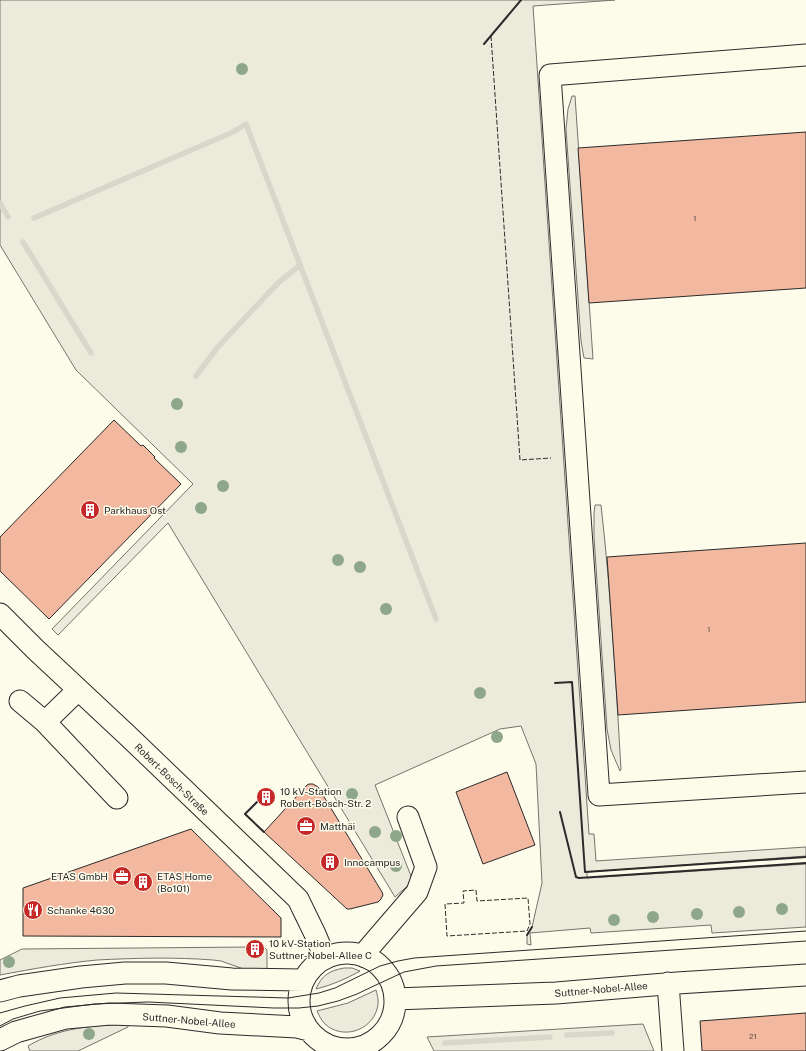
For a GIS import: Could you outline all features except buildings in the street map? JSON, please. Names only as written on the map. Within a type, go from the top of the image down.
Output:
[{"type":"street","points":[[806,55],[550,75],[598,795],[806,782]]},
{"type":"street","name":"Robert-Bosch-Straße","points":[[0,614],[78,690],[133,740],[298,898],[326,958]]},
{"type":"street","points":[[45,722],[78,690]]},
{"type":"street","points":[[20,700],[45,722],[117,798]]},
{"type":"street","points":[[366,956],[368,949],[417,892],[426,867],[408,817]]},
{"type":"street","points":[[350,953],[366,956],[380,966],[390,978],[395,999],[392,1019],[385,1030],[376,1039],[366,1045],[340,1050],[322,1042],[315,1037],[304,1022],[299,1008],[299,996],[303,980],[311,968],[326,958],[337,954],[350,953]]},
{"type":"street","points":[[0,991],[19,986],[81,977],[125,973],[166,973],[232,979],[303,980]]},
{"type":"street","name":"Suttner-Nobel-Allee","points":[[395,999],[556,993],[668,983],[806,975]]},
{"type":"street","points":[[668,983],[673,1051]]},
{"type":"street","name":"Suttner-Nobel-Allee","points":[[0,1040],[16,1032],[66,1018],[110,1014],[167,1016],[220,1023],[297,1027],[309,1030]]},
{"type":"shaded area","points":[[0,0],[615,0],[533,6],[589,834],[594,834],[596,861],[806,847],[806,856],[587,872],[587,878],[806,864],[806,927],[712,933],[711,925],[591,933],[590,928],[530,933],[531,945],[527,944],[527,935],[532,927],[542,883],[536,764],[521,726],[500,729],[375,785],[413,881],[395,897],[168,523],[58,635],[52,629],[193,484],[76,370],[0,245]]},
{"type":"shaded area","points":[[572,96],[575,96],[593,359],[584,358],[581,341],[566,129],[568,109]]},
{"type":"shaded area","points":[[595,505],[601,505],[608,571],[620,771],[611,750],[607,729],[594,537]]},
{"type":"shaded area","points":[[251,947],[251,951],[258,951],[258,947],[264,947],[267,950],[267,973],[252,972],[221,961],[155,958],[85,961],[0,975],[0,960],[22,949]]},
{"type":"shaded area","points":[[344,968],[352,968],[360,971],[339,982],[316,989],[321,980],[327,974]]},
{"type":"shaded area","points":[[376,990],[378,1004],[374,1017],[369,1023],[355,1031],[339,1032],[332,1029],[320,1018],[317,1011],[348,1003]]},
{"type":"shaded area","points":[[128,1024],[128,1027],[78,1051],[30,1051],[28,1046],[64,1031],[89,1027]]},
{"type":"shaded area","points":[[643,1024],[654,1051],[434,1051],[427,1037]]},
{"type":"waterway","points":[[34,218],[233,132],[246,124],[436,619]]},
{"type":"waterway","points":[[0,203],[8,217]]},
{"type":"waterway","points":[[23,242],[91,353]]},
{"type":"waterway","points":[[196,376],[217,348],[244,319],[279,282],[300,265]]},
{"type":"waterway","points":[[567,1035],[612,1033]]},
{"type":"waterway","points":[[445,1043],[550,1037]]},
{"type":"tram line","points":[[0,1013],[60,998],[116,993],[288,998],[319,993],[335,988],[380,966],[414,958],[806,931]]},
{"type":"tram line","points":[[0,1026],[13,1019],[40,1011],[94,1004],[148,1002],[274,1008],[318,1006],[357,994],[404,972],[436,966],[806,941]]},
{"type":"fence","points":[[491,36],[520,460],[551,458]]},
{"type":"fence","points":[[476,890],[477,901],[528,898],[530,924],[527,931],[447,936],[445,904],[464,903],[463,891],[476,890]]},
{"type":"wall","points":[[484,44],[521,0]]},
{"type":"wall","points":[[555,683],[572,682],[585,872],[806,857]]},
{"type":"wall","points":[[260,799],[245,814],[264,832]]},
{"type":"wall","points":[[560,812],[576,877],[579,878],[806,863]]},
{"type":"wall","points":[[527,935],[532,927]]},
{"type":"place","name":"Parkhaus Ost","points":[[90,510]]},
{"type":"place","name":"10 kV-Station Robert-Bosch-Str. 2","points":[[266,797]]},
{"type":"place","name":"Matthäi","points":[[306,826]]},
{"type":"place","name":"Innocampus","points":[[330,862]]},
{"type":"place","name":"ETAS GmbH","points":[[122,876]]},
{"type":"place","name":"ETAS Home (Bo101)","points":[[143,882]]},
{"type":"place","name":"Schanke 4630","points":[[33,910]]},
{"type":"place","name":"10 kV-Station Suttner-Nobel-Allee C","points":[[255,949]]}]
